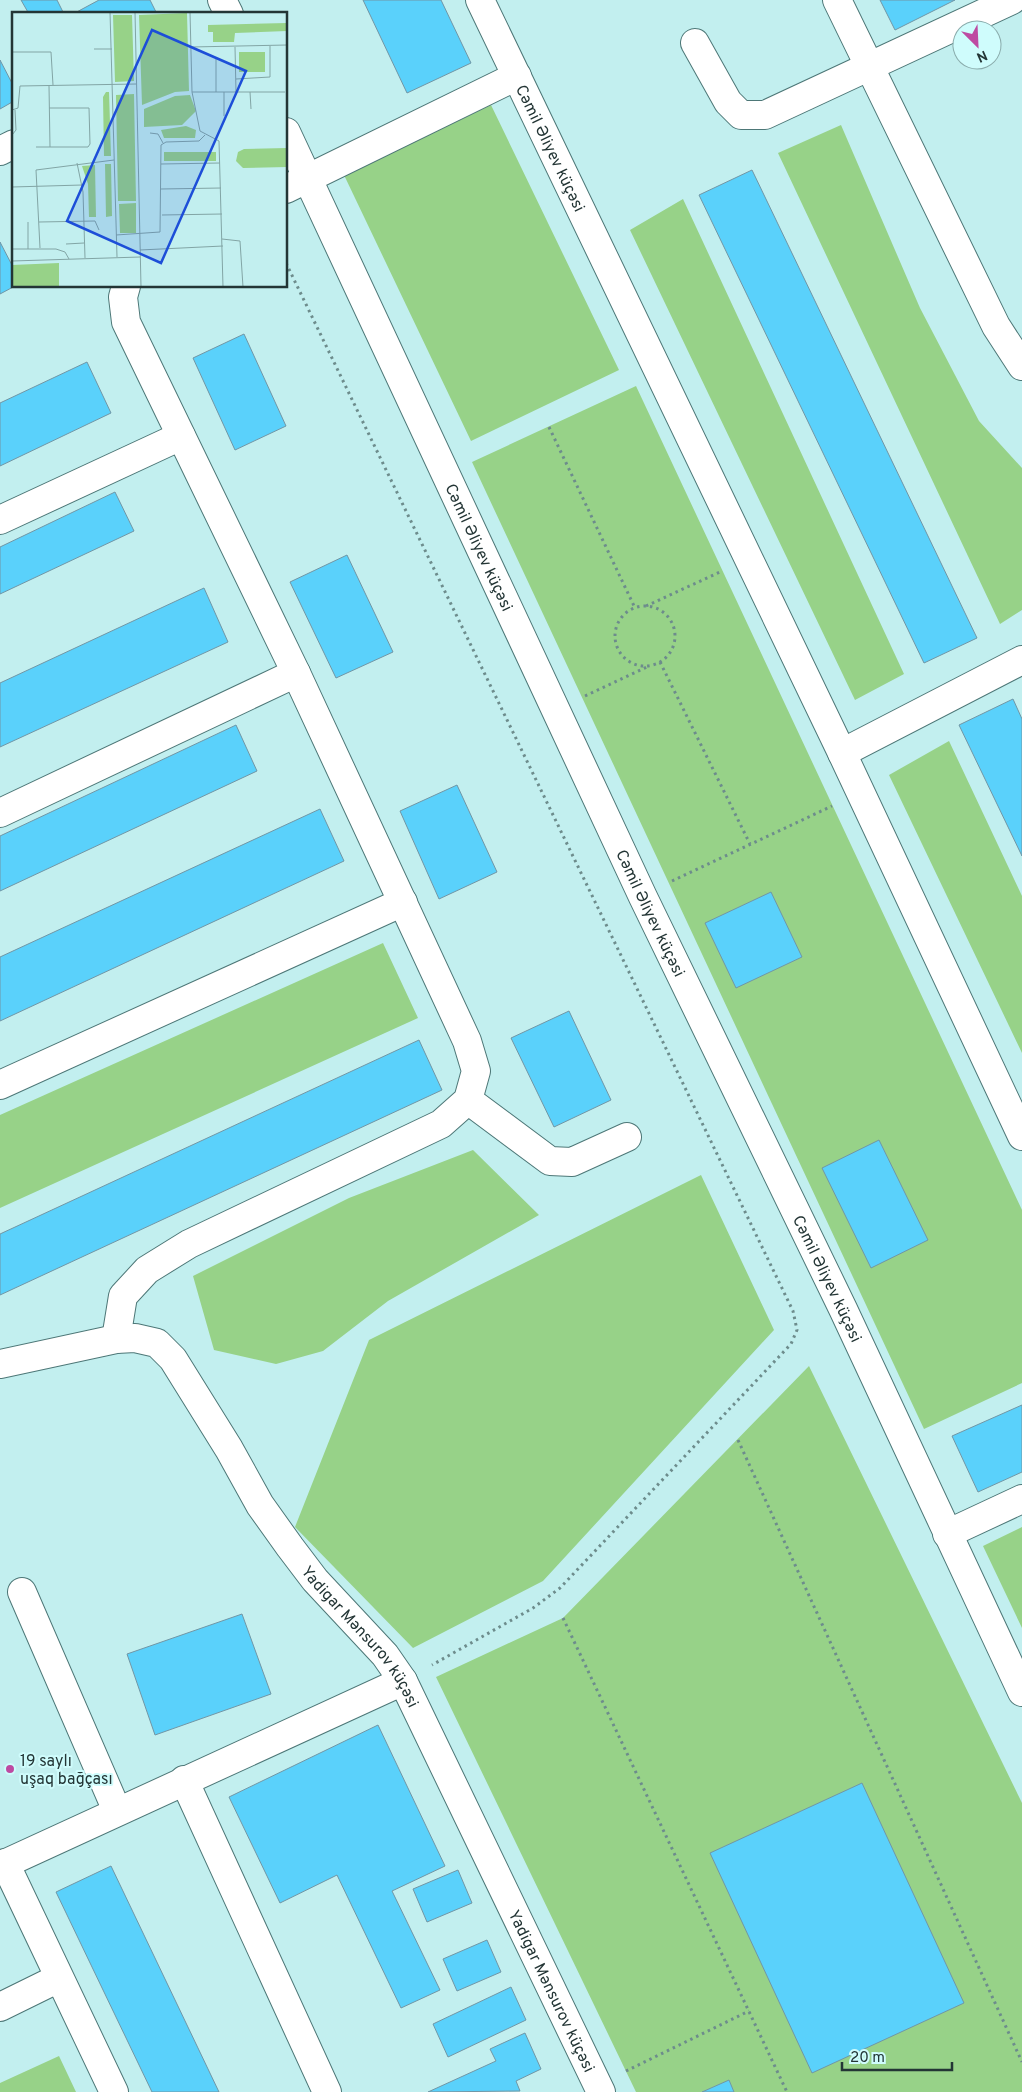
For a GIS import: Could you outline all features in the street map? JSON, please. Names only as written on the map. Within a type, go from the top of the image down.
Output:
[{"type":"street","points":[[222,0],[228,12]]},
{"type":"street","name":"Cəmil Əliyev küçəsi","points":[[480,0],[842,752],[1022,1136]]},
{"type":"street","points":[[837,0],[996,326],[1022,366]]},
{"type":"street","points":[[695,43],[728,102],[741,115],[765,115],[1012,0]]},
{"type":"street","points":[[297,184],[517,76]]},
{"type":"street","name":"Cəmil Əliyev küçəsi","points":[[288,141],[297,184],[843,1309],[1022,1692]]},
{"type":"street","points":[[0,151],[12,145]]},
{"type":"street","points":[[116,1340],[123,1296],[147,1270],[190,1244],[441,1124],[468,1100],[476,1071],[466,1041],[296,673],[126,322],[124,297],[126,288]]},
{"type":"street","points":[[0,520],[181,436]]},
{"type":"street","points":[[842,752],[1022,660]]},
{"type":"street","points":[[0,813],[296,673]]},
{"type":"street","points":[[0,1085],[403,902]]},
{"type":"street","points":[[468,1100],[550,1161],[572,1162],[628,1137]]},
{"type":"street","name":"Yadigar Mənsurov küçəsi","points":[[0,1364],[116,1340],[135,1338],[157,1344],[173,1359],[229,1449],[260,1505],[315,1580],[385,1656],[403,1681],[594,2090]]},
{"type":"street","points":[[947,1534],[1022,1499]]},
{"type":"street","points":[[22,1592],[117,1812]]},
{"type":"street","points":[[114,2092],[2,1865],[403,1681]]},
{"type":"street","points":[[184,1780],[327,2092]]},
{"type":"street","points":[[0,2007],[59,1978]]},
{"type":"path","points":[[288,267],[793,1311],[798,1330],[791,1344],[560,1588],[533,1608],[403,1681]]},
{"type":"path","points":[[549,427],[635,608]]},
{"type":"path","points":[[650,665],[639,666],[628,661],[621,654],[616,644],[615,633],[618,622],[626,613],[635,608],[646,606],[722,571]]},
{"type":"path","points":[[582,698],[660,662],[668,654],[674,645],[675,634],[672,623],[666,614],[657,608],[646,606]]},
{"type":"path","points":[[660,662],[750,844]]},
{"type":"path","points":[[669,882],[832,806]]},
{"type":"path","points":[[738,1440],[1022,2062]]},
{"type":"path","points":[[563,1618],[787,2092]]},
{"type":"path","points":[[594,2090],[749,2011]]},
{"type":"green space","points":[[491,105],[619,370],[471,441],[344,175]]},
{"type":"green space","points":[[841,125],[920,308],[979,421],[1022,468],[1022,610],[1000,624],[778,153]]},
{"type":"green space","points":[[683,199],[904,674],[855,700],[630,230]]},
{"type":"green space","points":[[636,386],[1022,1210],[1022,1383],[924,1429],[472,462]]},
{"type":"green space","points":[[949,741],[1022,896],[1022,1053],[889,775]]},
{"type":"green space","points":[[383,943],[418,1018],[0,1208],[0,1115]]},
{"type":"green space","points":[[473,1150],[539,1215],[388,1301],[323,1351],[276,1364],[214,1350],[193,1276],[349,1198]]},
{"type":"green space","points":[[701,1175],[774,1330],[543,1581],[413,1648],[295,1527],[369,1340]]},
{"type":"green space","points":[[809,1366],[1022,1803],[1022,2092],[636,2092],[436,1677],[563,1618]]},
{"type":"green space","points":[[1022,1527],[1022,1628],[983,1546]]},
{"type":"green space","points":[[59,2056],[76,2092],[0,2092],[0,2083]]},
{"type":"building","points":[[21,0],[57,0],[63,12],[28,12]]},
{"type":"building","points":[[99,0],[150,0],[156,12],[77,12]]},
{"type":"building","points":[[363,0],[441,0],[471,63],[407,93]]},
{"type":"building","points":[[880,0],[955,0],[895,30]]},
{"type":"building","points":[[0,60],[12,83],[12,102],[0,109]]},
{"type":"building","points":[[752,170],[977,638],[924,663],[699,195]]},
{"type":"building","points":[[0,242],[12,265],[12,288],[0,294]]},
{"type":"building","points":[[244,334],[286,426],[235,450],[193,358]]},
{"type":"building","points":[[87,362],[111,413],[0,466],[0,403]]},
{"type":"building","points":[[115,492],[134,531],[0,594],[0,547]]},
{"type":"building","points":[[347,555],[393,652],[336,678],[290,582]]},
{"type":"building","points":[[204,588],[228,642],[0,747],[0,683]]},
{"type":"building","points":[[1013,699],[1022,719],[1022,856],[959,725]]},
{"type":"building","points":[[236,725],[257,771],[0,891],[0,836]]},
{"type":"building","points":[[457,785],[497,872],[439,899],[400,811]]},
{"type":"building","points":[[320,809],[344,861],[0,1021],[0,957]]},
{"type":"building","points":[[771,892],[802,957],[736,988],[705,923]]},
{"type":"building","points":[[569,1011],[611,1100],[554,1127],[511,1038]]},
{"type":"building","points":[[419,1040],[442,1090],[0,1295],[0,1234]]},
{"type":"building","points":[[879,1140],[928,1240],[871,1268],[822,1168]]},
{"type":"building","points":[[1022,1405],[1022,1472],[978,1492],[952,1436]]},
{"type":"building","points":[[242,1614],[271,1694],[155,1735],[127,1654]]},
{"type":"building","points":[[378,1725],[445,1866],[392,1891],[440,1990],[401,2008],[337,1875],[280,1903],[229,1797]]},
{"type":"building","points":[[862,1783],[964,2003],[812,2073],[710,1853]]},
{"type":"building","points":[[111,1866],[219,2092],[152,2092],[56,1892]]},
{"type":"building","points":[[458,1870],[472,1903],[427,1922],[413,1889]]},
{"type":"building","points":[[487,1940],[501,1972],[457,1991],[443,1959]]},
{"type":"building","points":[[511,1987],[526,2020],[448,2057],[433,2024]]},
{"type":"building","points":[[525,2033],[541,2069],[516,2081],[520,2091],[428,2092],[496,2061],[490,2049]]},
{"type":"building","points":[[729,2080],[734,2092],[702,2092]]},
{"type":"place","name":"19 saylı uşaq bağçası","points":[[10,1769]]}]
